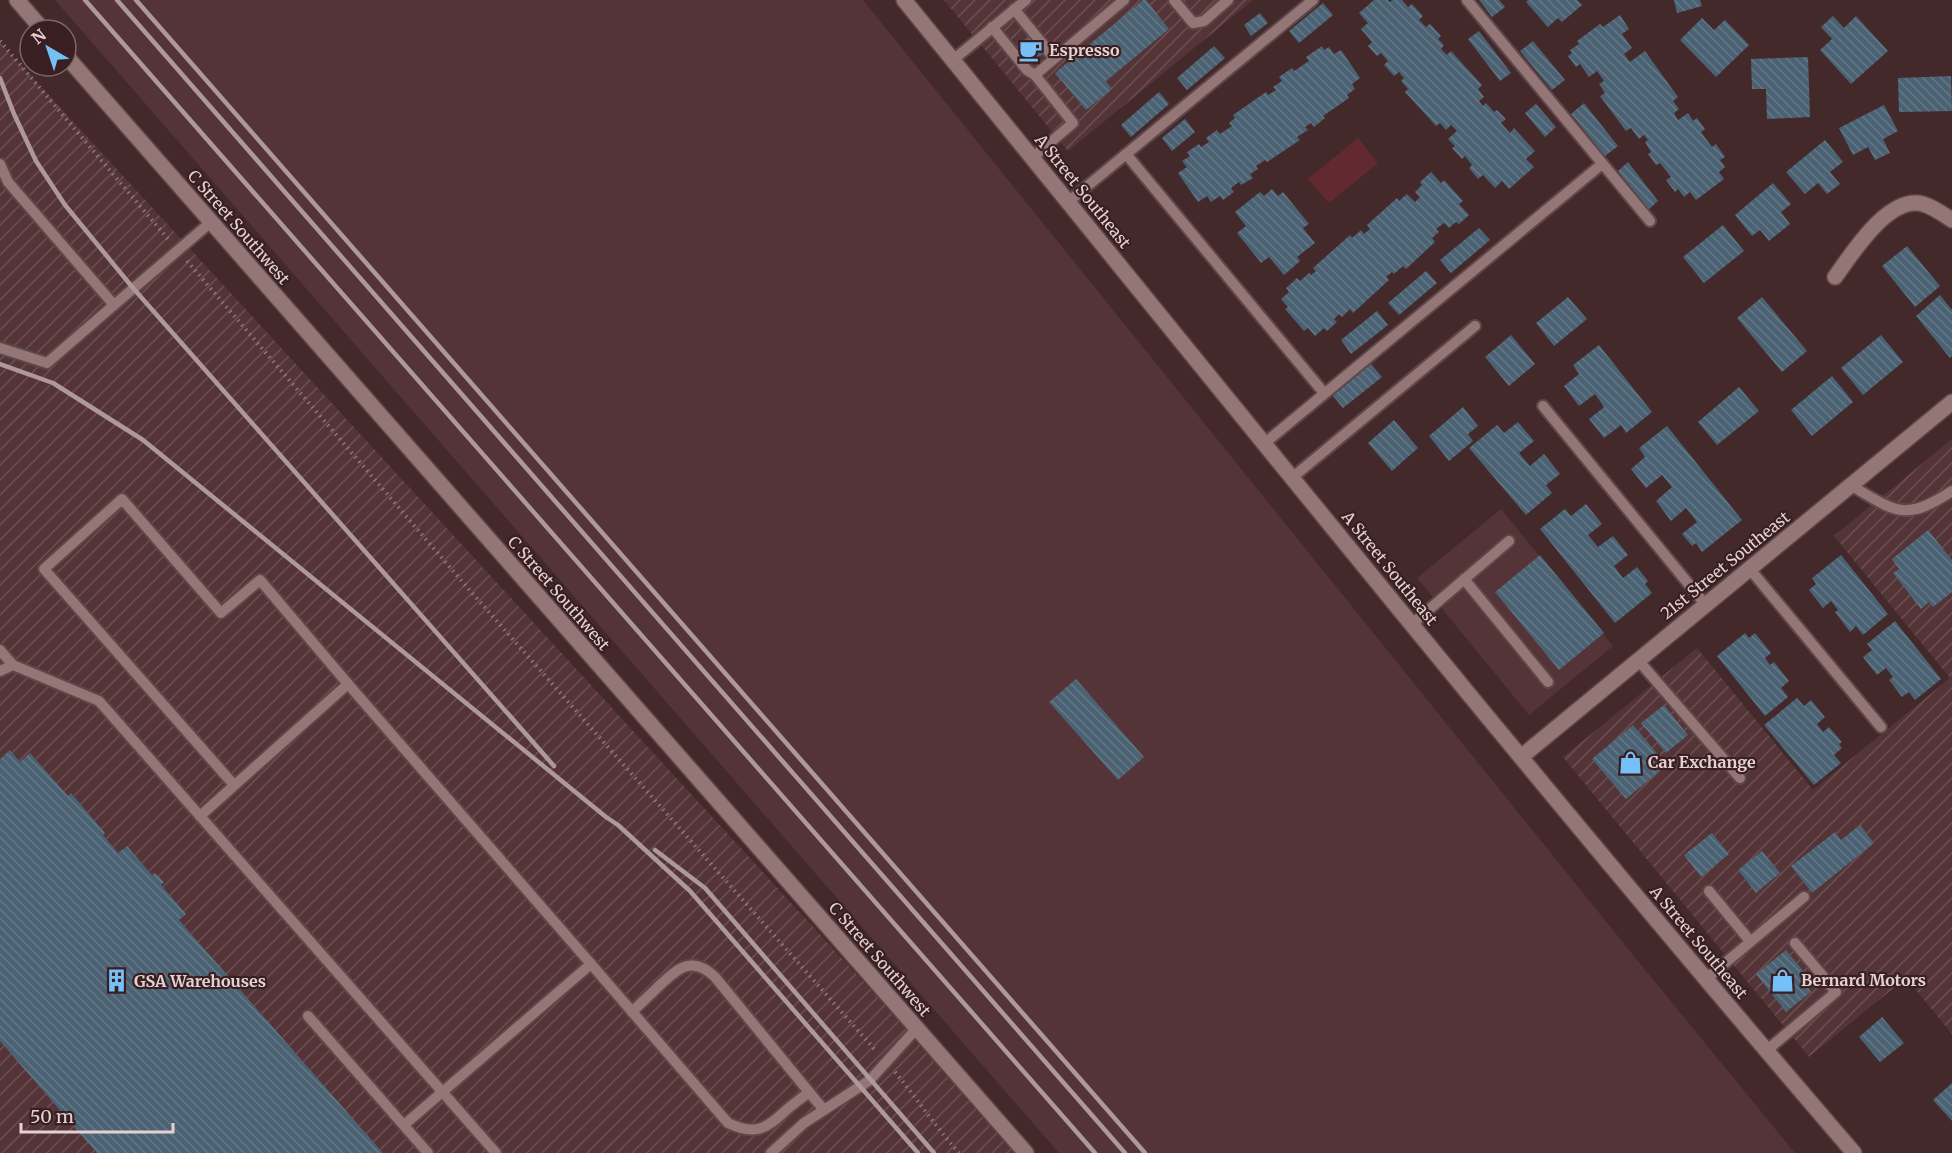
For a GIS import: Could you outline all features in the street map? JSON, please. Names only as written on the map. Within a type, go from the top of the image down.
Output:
[{"type":"main road","points":[[16,0],[32,18]]},
{"type":"main road","name":"A Street Southeast","points":[[904,0],[1521,757],[1854,1153]]},
{"type":"main road","name":"C Street Southwest","points":[[78,70],[1026,1153]]},
{"type":"main road","points":[[1835,277],[1860,243],[1893,210],[1921,203],[1952,220]]},
{"type":"main road","name":"21st Street Southeast","points":[[1521,757],[1952,402]]},
{"type":"lane","points":[[953,60],[1026,0]]},
{"type":"lane","points":[[1035,75],[1124,0]]},
{"type":"lane","points":[[1174,0],[1193,23],[1204,21],[1228,0]]},
{"type":"lane","points":[[1068,202],[1313,0]]},
{"type":"lane","points":[[1467,0],[1650,221]]},
{"type":"lane","points":[[1014,9],[1054,58]]},
{"type":"lane","points":[[992,27],[1027,70],[1035,75],[1073,123],[1032,158]]},
{"type":"lane","points":[[1126,154],[1324,393]]},
{"type":"lane","points":[[0,164],[8,182],[114,305]]},
{"type":"lane","points":[[1265,443],[1602,164]]},
{"type":"lane","points":[[0,348],[47,363],[211,222]]},
{"type":"lane","points":[[1293,477],[1475,326]]},
{"type":"lane","points":[[1543,406],[1705,604]]},
{"type":"lane","points":[[1850,485],[1898,511],[1926,506],[1951,492]]},
{"type":"lane","points":[[234,785],[44,569],[122,499],[221,613],[260,580],[729,1123],[740,1129],[764,1128],[809,1092]]},
{"type":"lane","points":[[1412,624],[1509,541]]},
{"type":"lane","points":[[1749,568],[1881,727]]},
{"type":"lane","points":[[1464,579],[1548,682]]},
{"type":"lane","points":[[0,650],[13,665],[99,701],[496,1153]]},
{"type":"lane","points":[[1638,660],[1740,778]]},
{"type":"lane","points":[[0,671],[13,665]]},
{"type":"lane","points":[[200,816],[348,684]]},
{"type":"lane","points":[[1709,891],[1750,941]]},
{"type":"lane","points":[[1706,979],[1804,897]]},
{"type":"lane","points":[[1766,1051],[1836,992],[1795,943]]},
{"type":"lane","points":[[404,1125],[591,964]]},
{"type":"lane","points":[[632,1012],[681,968],[690,965],[708,970],[824,1110]]},
{"type":"lane","points":[[308,1016],[428,1153]]},
{"type":"lane","points":[[771,1153],[804,1123],[870,1080],[917,1028]]},
{"type":"path","points":[[0,41],[163,233]]},
{"type":"path","points":[[193,268],[474,595],[860,1032]]},
{"type":"path","points":[[909,1088],[935,1126],[959,1153]]},
{"type":"shaded area","points":[[55,0],[863,0],[1795,1153],[1059,1153],[78,26],[78,18],[71,18]]},
{"type":"shaded area","points":[[944,0],[1253,0],[1068,151]]},
{"type":"shaded area","points":[[0,42],[18,62],[18,78],[33,78],[1021,1153],[0,1153]]},
{"type":"shaded area","points":[[1358,138],[1378,163],[1329,203],[1308,179]]},
{"type":"shaded area","points":[[1952,439],[1952,1034],[1906,978],[1809,1057],[1563,757],[1697,648],[1813,790],[1950,678],[1834,536]]},
{"type":"shaded area","points":[[1501,509],[1613,646],[1529,715],[1417,578]]},
{"type":"building","points":[[1143,0],[1146,0],[1169,29],[1106,81],[1112,89],[1086,110],[1055,73]]},
{"type":"building","points":[[1374,0],[1390,2],[1402,0],[1408,7],[1412,4],[1423,16],[1419,20],[1426,27],[1430,24],[1441,36],[1438,39],[1444,45],[1441,49],[1447,55],[1451,51],[1482,85],[1478,89],[1484,97],[1479,101],[1483,106],[1486,103],[1494,112],[1497,110],[1506,119],[1501,123],[1510,133],[1514,128],[1535,151],[1526,159],[1534,167],[1509,189],[1502,181],[1495,188],[1483,175],[1478,179],[1469,168],[1472,165],[1465,156],[1462,159],[1452,148],[1455,146],[1448,139],[1457,131],[1451,125],[1446,130],[1440,123],[1436,126],[1405,92],[1408,89],[1401,81],[1404,78],[1399,72],[1394,76],[1384,65],[1388,61],[1381,53],[1377,56],[1368,46],[1372,42],[1361,29],[1368,23],[1359,13]]},
{"type":"building","points":[[1479,0],[1499,0],[1505,7],[1492,17]]},
{"type":"building","points":[[1528,0],[1577,0],[1582,5],[1562,22],[1558,18],[1548,27],[1526,2]]},
{"type":"building","points":[[1674,0],[1700,0],[1702,6],[1677,13]]},
{"type":"building","points":[[1323,3],[1333,15],[1299,43],[1289,31]]},
{"type":"building","points":[[1260,13],[1268,23],[1251,36],[1244,25]]},
{"type":"building","points":[[1620,15],[1629,29],[1622,34],[1632,48],[1624,54],[1630,62],[1645,51],[1678,97],[1673,101],[1679,109],[1674,113],[1678,120],[1688,113],[1693,121],[1697,118],[1705,129],[1701,132],[1712,147],[1716,144],[1725,157],[1720,160],[1725,167],[1719,172],[1724,179],[1696,200],[1690,192],[1684,197],[1678,189],[1675,192],[1666,180],[1671,177],[1660,163],[1656,165],[1648,154],[1651,152],[1644,135],[1639,139],[1631,128],[1626,131],[1600,96],[1605,93],[1599,84],[1604,81],[1597,71],[1589,77],[1580,64],[1576,67],[1568,56],[1572,53],[1570,50],[1579,44],[1577,41],[1600,24],[1603,27]]},
{"type":"building","points":[[1833,16],[1844,28],[1856,16],[1888,51],[1851,84],[1820,50],[1832,39],[1821,27]]},
{"type":"building","points":[[1702,18],[1714,30],[1725,20],[1749,45],[1716,77],[1680,40]]},
{"type":"building","points":[[1479,31],[1511,73],[1500,81],[1468,39]]},
{"type":"building","name":"Espresso","points":[[1030,37],[1043,54],[1032,63],[1018,46]]},
{"type":"building","points":[[1533,41],[1565,80],[1552,90],[1520,51]]},
{"type":"building","points":[[1214,46],[1225,58],[1187,90],[1177,78]]},
{"type":"building","points":[[1322,46],[1324,50],[1329,47],[1334,54],[1341,50],[1360,78],[1352,84],[1355,89],[1347,95],[1349,98],[1323,116],[1325,118],[1314,127],[1311,123],[1305,127],[1308,130],[1297,137],[1300,140],[1267,162],[1265,160],[1256,166],[1258,169],[1250,174],[1253,178],[1241,185],[1239,182],[1231,188],[1234,192],[1223,200],[1220,196],[1211,202],[1207,196],[1198,202],[1178,173],[1187,167],[1182,161],[1190,156],[1187,152],[1199,144],[1201,147],[1209,142],[1206,138],[1217,130],[1220,134],[1232,126],[1229,123],[1235,118],[1233,115],[1266,92],[1268,95],[1276,90],[1273,87],[1282,81],[1279,77],[1292,68],[1294,71],[1309,61],[1306,57]]},
{"type":"building","points":[[1808,57],[1810,117],[1767,119],[1766,89],[1752,89],[1751,59]]},
{"type":"building","points":[[1951,76],[1952,111],[1899,112],[1898,78]]},
{"type":"building","points":[[1159,92],[1169,104],[1131,137],[1121,125]]},
{"type":"building","points":[[1584,103],[1618,146],[1605,156],[1571,114]]},
{"type":"building","points":[[1536,104],[1556,127],[1545,137],[1525,113]]},
{"type":"building","points":[[1884,105],[1898,131],[1883,139],[1890,153],[1875,160],[1868,147],[1853,155],[1839,128]]},
{"type":"building","points":[[1185,119],[1195,132],[1172,151],[1162,138]]},
{"type":"building","points":[[1825,140],[1843,162],[1830,172],[1840,184],[1827,194],[1818,183],[1805,194],[1786,172]]},
{"type":"building","points":[[1628,162],[1658,201],[1648,210],[1618,171]]},
{"type":"building","points":[[1431,172],[1441,183],[1444,180],[1463,201],[1459,204],[1469,215],[1459,224],[1456,222],[1449,228],[1444,223],[1436,229],[1439,232],[1432,238],[1435,242],[1406,269],[1403,266],[1394,274],[1392,272],[1386,277],[1389,280],[1353,313],[1350,309],[1342,317],[1339,314],[1334,319],[1337,322],[1327,331],[1324,328],[1315,336],[1308,328],[1304,331],[1285,309],[1288,307],[1281,299],[1289,292],[1286,288],[1297,278],[1300,281],[1309,273],[1311,275],[1316,271],[1313,268],[1350,235],[1352,238],[1361,230],[1364,234],[1370,229],[1367,225],[1397,198],[1399,201],[1407,194],[1415,202],[1420,197],[1415,192],[1422,185],[1420,182]]},
{"type":"building","points":[[1773,183],[1791,204],[1781,212],[1790,224],[1769,241],[1760,230],[1752,236],[1735,215]]},
{"type":"building","points":[[1272,189],[1278,196],[1283,192],[1309,224],[1303,228],[1315,243],[1297,257],[1300,261],[1284,275],[1269,257],[1261,263],[1237,233],[1246,226],[1235,212],[1260,192],[1264,196]]},
{"type":"building","points":[[1723,225],[1744,251],[1704,283],[1683,257]]},
{"type":"building","points":[[1479,228],[1490,240],[1451,273],[1440,260]]},
{"type":"building","points":[[1907,246],[1940,286],[1915,307],[1882,266]]},
{"type":"building","points":[[1426,271],[1437,283],[1399,315],[1388,303]]},
{"type":"building","points":[[1940,295],[1952,310],[1952,356],[1950,358],[1916,316]]},
{"type":"building","points":[[1568,297],[1587,319],[1554,346],[1536,323]]},
{"type":"building","points":[[1762,297],[1807,351],[1782,372],[1737,318]]},
{"type":"building","points":[[1377,311],[1388,325],[1351,354],[1341,340]]},
{"type":"building","points":[[1511,335],[1535,364],[1509,386],[1485,357]]},
{"type":"building","points":[[1881,335],[1903,362],[1863,395],[1841,368]]},
{"type":"building","points":[[1599,345],[1652,412],[1626,433],[1621,425],[1604,438],[1589,419],[1604,407],[1595,394],[1579,406],[1564,386],[1579,374],[1573,365]]},
{"type":"building","points":[[1371,364],[1382,377],[1343,408],[1332,395]]},
{"type":"building","points":[[1832,376],[1853,402],[1812,436],[1791,410]]},
{"type":"building","points":[[1739,387],[1759,411],[1717,445],[1698,422]]},
{"type":"building","points":[[1463,407],[1478,426],[1468,434],[1473,441],[1449,461],[1429,436]]},
{"type":"building","points":[[1394,420],[1418,448],[1392,471],[1368,443]]},
{"type":"building","points":[[1518,422],[1534,441],[1519,453],[1530,466],[1544,454],[1560,474],[1546,485],[1552,493],[1526,515],[1469,448],[1497,425],[1504,433]]},
{"type":"building","points":[[1667,426],[1742,520],[1702,552],[1696,543],[1692,546],[1682,534],[1697,522],[1686,508],[1671,521],[1656,501],[1672,487],[1662,475],[1646,488],[1631,469],[1645,457],[1639,448]]},
{"type":"building","points":[[1586,504],[1602,524],[1588,535],[1598,547],[1613,536],[1628,555],[1614,566],[1623,578],[1637,567],[1648,581],[1645,584],[1652,593],[1615,623],[1540,529],[1565,509],[1571,516]]},
{"type":"building","points":[[1928,530],[1952,560],[1952,592],[1933,607],[1929,602],[1921,609],[1893,573],[1899,569],[1892,559]]},
{"type":"building","points":[[1540,555],[1604,633],[1559,670],[1495,592]]},
{"type":"building","points":[[1841,555],[1888,614],[1863,635],[1856,626],[1850,632],[1835,612],[1838,610],[1831,601],[1823,608],[1809,590],[1816,584],[1812,578]]},
{"type":"building","points":[[1895,621],[1941,679],[1915,700],[1909,692],[1902,697],[1889,680],[1893,677],[1886,668],[1877,675],[1863,657],[1872,650],[1867,644]]},
{"type":"building","points":[[1745,633],[1749,638],[1755,633],[1771,653],[1765,658],[1770,665],[1774,662],[1789,681],[1781,688],[1788,697],[1765,716],[1717,656]]},
{"type":"building","points":[[1076,679],[1144,757],[1118,780],[1049,702]]},
{"type":"building","points":[[1797,698],[1804,706],[1811,700],[1825,717],[1817,724],[1823,732],[1829,727],[1842,742],[1839,744],[1842,748],[1834,755],[1841,763],[1814,785],[1764,725]]},
{"type":"building","points":[[1664,705],[1688,735],[1666,753],[1641,723]]},
{"type":"building","name":"Car Exchange","points":[[1633,725],[1667,765],[1626,799],[1592,759]]},
{"type":"building","name":"GSA Warehouses","points":[[10,750],[20,762],[30,753],[68,796],[71,793],[105,833],[103,835],[118,853],[127,846],[152,875],[155,873],[164,882],[161,885],[186,914],[179,920],[383,1153],[97,1153],[0,1041],[0,759]]},
{"type":"building","points":[[1860,825],[1874,843],[1812,893],[1791,866],[1835,832],[1841,840]]},
{"type":"building","points":[[1712,833],[1729,854],[1701,877],[1684,855]]},
{"type":"building","points":[[1762,851],[1780,873],[1756,893],[1738,870]]},
{"type":"building","name":"Bernard Motors","points":[[1786,950],[1809,978],[1804,982],[1811,992],[1786,1012],[1756,974]]},
{"type":"building","points":[[1882,1017],[1904,1043],[1880,1062],[1859,1037]]},
{"type":"building","points":[[1952,1083],[1952,1121],[1933,1100]]},
{"type":"railway","points":[[85,0],[1095,1153]]},
{"type":"railway","points":[[117,0],[1125,1153]]},
{"type":"railway","points":[[136,0],[1145,1153]]},
{"type":"railway","points":[[0,78],[36,161],[65,205],[133,288],[554,766]]},
{"type":"railway","points":[[0,364],[53,383],[143,440],[618,825],[690,891],[918,1153]]},
{"type":"railway","points":[[655,850],[705,888],[934,1153]]},
{"type":"place","name":"Espresso","points":[[1031,50]]},
{"type":"place","name":"Car Exchange","points":[[1630,762]]},
{"type":"place","name":"Bernard Motors","points":[[1783,980]]},
{"type":"place","name":"GSA Warehouses","points":[[116,981]]}]
